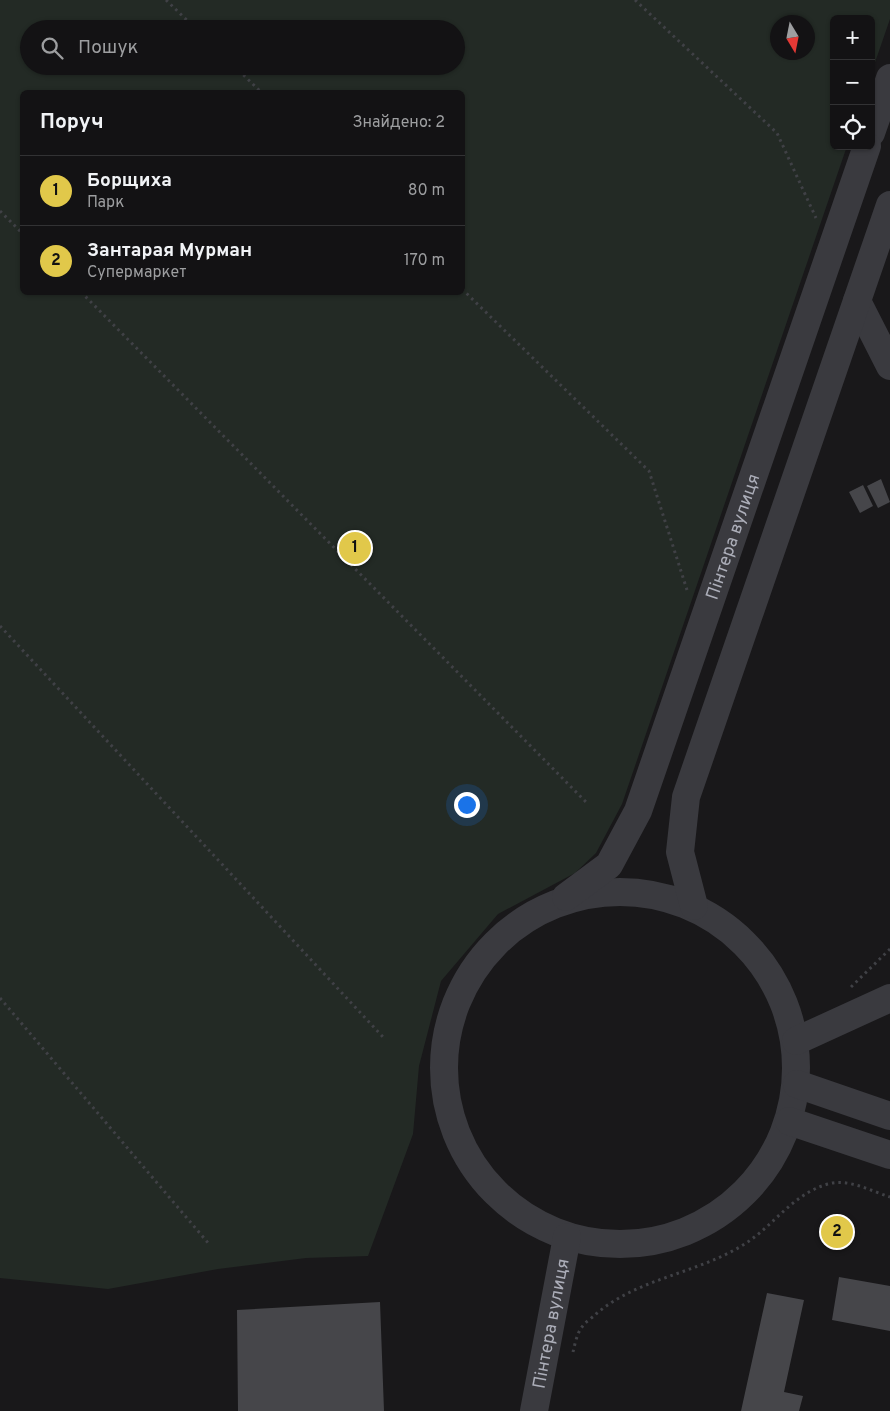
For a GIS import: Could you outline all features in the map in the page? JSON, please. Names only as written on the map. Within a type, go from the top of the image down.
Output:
[{"type":"street","points":[[875,121],[890,78]]},
{"type":"street","name":"Пінтера вулиця","points":[[559,903],[609,864],[638,811],[865,150]]},
{"type":"street","points":[[694,906],[680,852],[686,797],[890,205]]},
{"type":"street","points":[[857,301],[890,366]]},
{"type":"street","points":[[596,893],[645,894],[694,906],[741,939],[768,971],[786,1006],[796,1041],[797,1084],[789,1121],[775,1154],[756,1182],[709,1221],[652,1242],[599,1244],[567,1237],[540,1226],[516,1211],[485,1183],[461,1146],[449,1114],[443,1075],[448,1030],[455,1005],[471,974],[496,943],[526,919],[559,903],[596,893]]},
{"type":"street","points":[[796,1041],[890,998]]},
{"type":"street","points":[[797,1084],[890,1116]]},
{"type":"street","points":[[789,1121],[890,1155]]},
{"type":"street","name":"Пінтера вулиця","points":[[534,1411],[567,1237]]},
{"type":"path","points":[[166,0],[187,20]]},
{"type":"path","points":[[635,0],[777,133],[831,250]]},
{"type":"path","points":[[243,75],[259,90]]},
{"type":"path","points":[[0,211],[20,231]]},
{"type":"path","points":[[465,292],[649,471],[688,593]]},
{"type":"path","points":[[84,295],[586,802]]},
{"type":"path","points":[[0,626],[383,1037]]},
{"type":"path","points":[[0,998],[209,1244]]},
{"type":"path","points":[[569,1361],[582,1327],[608,1304],[638,1287],[720,1258],[745,1244],[792,1202],[811,1190],[830,1183],[847,1183],[890,1197]]},
{"type":"shaded area","points":[[0,0],[890,0],[890,19],[875,62],[875,15],[830,15],[830,150],[846,150],[622,804],[596,853],[575,873],[498,914],[441,981],[419,1066],[413,1134],[368,1256],[306,1258],[218,1269],[108,1289],[0,1278]]},
{"type":"building","points":[[881,479],[890,502],[878,508],[867,486]]},
{"type":"building","points":[[863,485],[873,506],[860,513],[849,492]]},
{"type":"building","points":[[839,1277],[890,1286],[890,1331],[832,1320]]},
{"type":"building","points":[[767,1293],[804,1300],[784,1392],[803,1396],[799,1411],[741,1411]]},
{"type":"building","points":[[380,1302],[384,1411],[238,1411],[237,1310]]},
{"type":"place","name":"Борщиха","points":[[355,548]]},
{"type":"place","name":"Зантарая Мурман","points":[[837,1232]]}]
